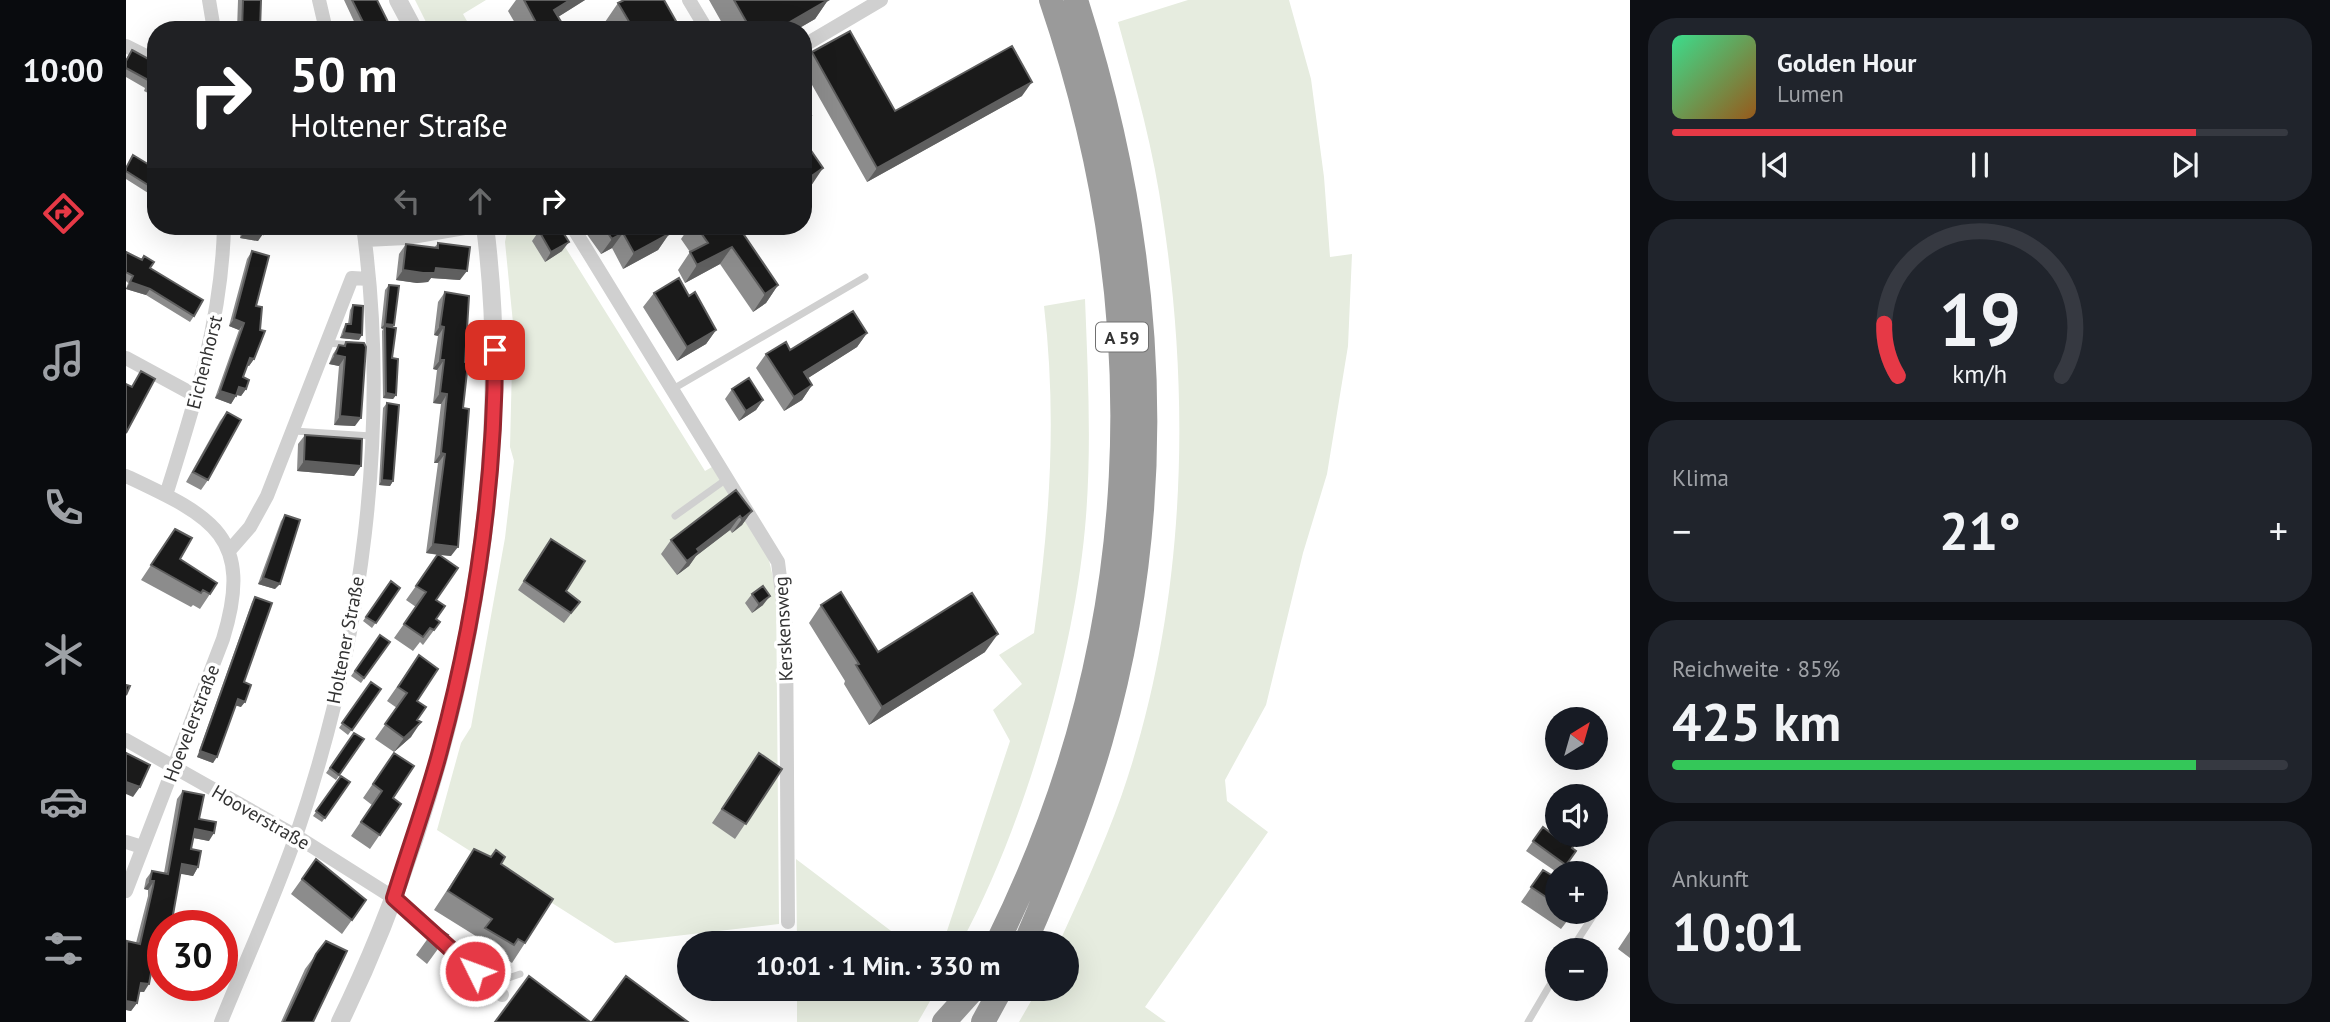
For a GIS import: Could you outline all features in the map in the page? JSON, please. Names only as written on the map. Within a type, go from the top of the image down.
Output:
[{"type":"highway","name":"A 59","points":[[1002,931],[1041,845],[1079,734],[1108,607],[1118,533],[1124,439],[1122,335],[1111,239],[1093,141],[1074,67],[1051,0]]},
{"type":"highway","name":"A 59","points":[[1030,931],[1080,804],[1114,688],[1139,538],[1146,442],[1145,330],[1134,237],[1115,136],[1076,0]]},
{"type":"highway","points":[[944,1022],[963,1001]]},
{"type":"highway","points":[[954,1022],[966,1001]]},
{"type":"highway","points":[[983,1022],[996,1001]]},
{"type":"highway","points":[[992,1022],[1000,1001]]},
{"type":"street","points":[[209,0],[212,21]]},
{"type":"street","points":[[319,0],[324,21]]},
{"type":"street","points":[[398,0],[409,21]]},
{"type":"street","points":[[689,0],[702,21]]},
{"type":"street","points":[[812,41],[881,0]]},
{"type":"street","points":[[126,46],[147,56]]},
{"type":"street","name":"Eichenhorst","points":[[166,495],[198,397],[218,302],[223,235]]},
{"type":"street","name":"Holtener Straße","points":[[220,1022],[296,836],[322,750],[352,614],[365,519],[371,436],[373,348],[364,235]]},
{"type":"street","name":"Holtener Straße","points":[[381,235],[406,238],[424,235]]},
{"type":"street","points":[[340,1022],[367,966],[394,898],[440,751],[477,569],[492,454],[495,391],[495,329],[486,235]]},
{"type":"street","name":"Kerskensweg","points":[[578,235],[774,553],[783,593],[788,922]]},
{"type":"street","points":[[229,551],[250,527],[294,431],[352,278],[369,279]]},
{"type":"street","points":[[126,358],[198,397]]},
{"type":"street","name":"Hoevelerstraße","points":[[126,476],[166,495],[212,523],[229,551],[234,569],[234,604],[126,891]]},
{"type":"street","name":"Hooverstraße","points":[[126,740],[296,836],[394,898]]},
{"type":"street","points":[[126,842],[142,847]]},
{"type":"street","points":[[394,898],[502,995]]},
{"type":"lane","points":[[672,389],[864,277]]},
{"type":"lane","points":[[327,343],[373,348]]},
{"type":"lane","points":[[294,431],[371,436]]},
{"type":"lane","points":[[675,516],[728,478]]},
{"type":"lane","points":[[491,984],[520,974]]},
{"type":"lane","points":[[1528,1022],[1545,993]]},
{"type":"shaded area","points":[[415,0],[486,0],[463,14],[467,21],[426,21]]},
{"type":"shaded area","points":[[1188,0],[1289,0],[1311,79],[1324,177],[1330,257],[1352,254],[1348,346],[1327,474],[1303,553],[1266,705],[1225,780],[1227,801],[1268,832],[1145,1007],[1166,1022],[1019,1022],[1031,1001],[1079,1001],[1079,931],[1064,931],[1121,797],[1159,656],[1170,583],[1177,510],[1179,436],[1178,363],[1172,290],[1155,168],[1118,22]]},
{"type":"shaded area","points":[[506,235],[558,235],[705,471],[712,467],[768,556],[776,590],[779,924],[719,931],[677,931],[677,936],[615,943],[437,830],[461,743],[471,727],[505,538],[514,461],[510,447],[513,323]]},
{"type":"shaded area","points":[[1085,299],[1088,471],[1079,579],[1057,687],[1042,742],[1005,848],[967,931],[947,931],[1010,741],[993,710],[1022,684],[999,655],[1034,633],[1050,470],[1050,388],[1044,306]]},
{"type":"shaded area","points":[[796,859],[891,931],[797,931]]},
{"type":"shaded area","points":[[797,1001],[930,1001],[918,1022],[797,1022]]},
{"type":"building","points":[[243,0],[261,0],[260,21],[242,21]]},
{"type":"building","points":[[352,0],[377,0],[388,21],[362,21]]},
{"type":"building","points":[[524,0],[570,0],[554,10],[561,21],[535,21]]},
{"type":"building","points":[[624,0],[664,0],[676,21],[629,21],[618,3]]},
{"type":"building","points":[[734,0],[828,0],[792,21],[746,21]]},
{"type":"building","points":[[850,31],[895,111],[1012,46],[1032,82],[877,168],[812,52]]},
{"type":"building","points":[[132,50],[147,58],[147,79],[126,68],[126,61]]},
{"type":"building","points":[[812,152],[823,168],[812,176]]},
{"type":"building","points":[[133,155],[147,164],[147,184],[126,171]]},
{"type":"building","points":[[541,235],[565,235],[569,242],[551,252]]},
{"type":"building","points":[[624,235],[667,235],[634,253]]},
{"type":"building","points":[[702,235],[744,235],[778,285],[765,294],[732,247],[697,265],[690,252],[708,243]]},
{"type":"building","points":[[438,243],[470,247],[467,271],[436,268],[435,273],[423,273],[403,270],[406,244],[438,248]]},
{"type":"building","points":[[252,251],[269,256],[256,306],[262,307],[260,330],[265,331],[254,359],[250,358],[243,377],[249,380],[246,389],[239,387],[236,396],[220,391],[244,323],[234,319]]},
{"type":"building","points":[[126,252],[142,260],[144,256],[154,262],[150,268],[203,300],[194,316],[150,289],[130,282],[133,276],[126,272]]},
{"type":"building","points":[[679,278],[689,296],[695,292],[716,330],[687,347],[654,293]]},
{"type":"building","points":[[389,285],[399,286],[394,325],[385,324]]},
{"type":"building","points":[[445,292],[469,296],[465,362],[468,363],[463,408],[469,409],[458,547],[433,544],[445,454],[441,453],[447,394],[440,393],[444,327],[440,326]]},
{"type":"building","points":[[353,305],[363,306],[362,335],[344,333],[346,324],[351,324]]},
{"type":"building","points":[[853,311],[867,333],[804,372],[812,385],[794,397],[766,354],[786,342],[790,350]]},
{"type":"building","points":[[385,326],[396,328],[392,358],[398,359],[396,395],[386,393]]},
{"type":"building","points":[[346,342],[364,343],[366,347],[361,418],[340,416],[345,357],[335,355],[339,345],[345,346]]},
{"type":"building","points":[[141,371],[155,379],[126,433],[126,384],[132,387]]},
{"type":"building","points":[[749,378],[763,400],[746,411],[732,389]]},
{"type":"building","points":[[387,403],[399,405],[393,481],[382,480]]},
{"type":"building","points":[[227,412],[241,420],[208,480],[193,472]]},
{"type":"building","points":[[305,435],[362,439],[361,466],[304,461]]},
{"type":"building","points":[[736,490],[752,511],[742,519],[740,516],[697,549],[699,552],[687,561],[671,540]]},
{"type":"building","points":[[285,515],[300,520],[280,584],[263,578]]},
{"type":"building","points":[[175,529],[192,538],[180,559],[217,583],[210,594],[203,590],[201,593],[151,565]]},
{"type":"building","points":[[551,539],[585,561],[566,591],[580,602],[571,613],[524,581]]},
{"type":"building","points":[[438,554],[458,568],[436,600],[445,606],[436,619],[440,622],[434,630],[430,628],[423,637],[404,624],[426,592],[416,586]]},
{"type":"building","points":[[391,581],[400,588],[376,623],[366,617]]},
{"type":"building","points":[[763,586],[770,596],[759,604],[752,594]]},
{"type":"building","points":[[841,592],[878,652],[972,593],[998,634],[882,707],[856,665],[859,664],[821,605]]},
{"type":"building","points":[[255,597],[272,603],[244,682],[251,685],[245,702],[238,699],[217,757],[200,751]]},
{"type":"building","points":[[380,635],[390,642],[364,678],[355,671]]},
{"type":"building","points":[[419,655],[438,669],[417,701],[426,707],[417,720],[421,722],[404,738],[385,724],[407,693],[398,687]]},
{"type":"building","points":[[371,682],[381,689],[352,730],[342,723]]},
{"type":"building","points":[[354,733],[364,739],[339,775],[330,768]]},
{"type":"building","points":[[126,753],[150,765],[140,787],[126,782]]},
{"type":"building","points":[[394,753],[414,766],[393,798],[401,804],[380,835],[361,822],[382,791],[373,784]]},
{"type":"building","points":[[759,753],[782,769],[746,824],[722,809]]},
{"type":"building","points":[[341,776],[350,782],[325,818],[316,811]]},
{"type":"building","points":[[183,791],[204,795],[199,819],[216,822],[214,833],[195,829],[191,849],[201,851],[198,867],[182,864],[174,910],[148,910],[154,881],[150,881],[152,871],[168,874]]},
{"type":"building","points":[[1543,827],[1545,847],[1573,847],[1576,851],[1569,861],[1560,861],[1533,841]]},
{"type":"building","points":[[474,849],[491,857],[496,850],[505,857],[501,864],[553,899],[525,943],[518,939],[514,945],[485,928],[492,919],[448,891]]},
{"type":"building","points":[[316,859],[366,900],[352,920],[302,879]]},
{"type":"building","points":[[1543,870],[1545,871],[1545,896],[1531,887]]},
{"type":"building","points":[[147,912],[147,984],[141,983],[137,1003],[126,1001],[127,941],[140,944]]},
{"type":"building","points":[[436,927],[448,935],[440,945],[429,936]]},
{"type":"building","points":[[326,941],[347,951],[313,1022],[284,1022],[316,954]]},
{"type":"building","points":[[529,976],[590,1022],[495,1022]]},
{"type":"building","points":[[626,976],[688,1022],[592,1022]]},
{"type":"route","points":[[475,971],[394,898],[440,751],[469,621],[492,454],[495,350]]}]
